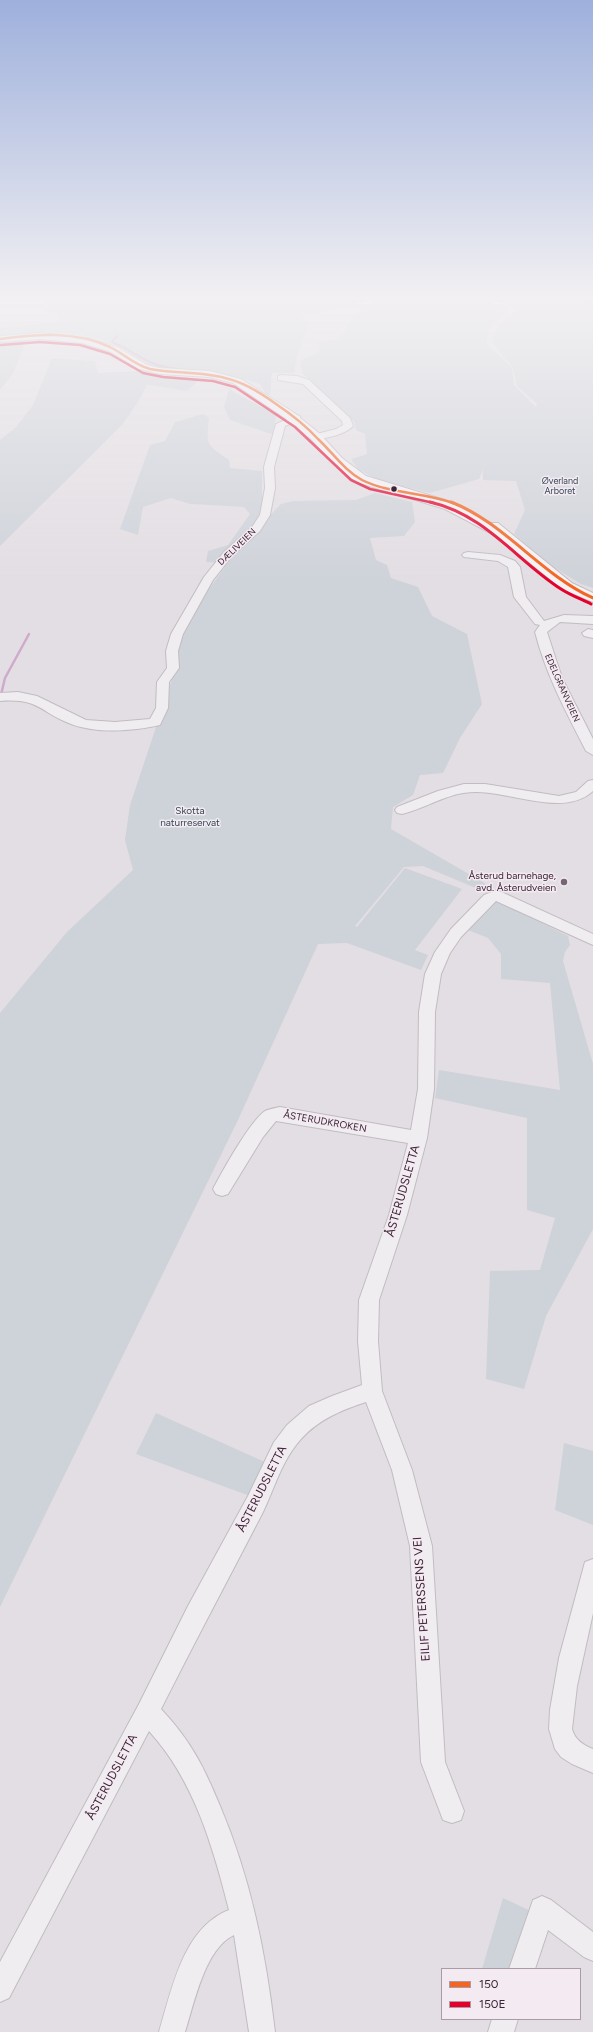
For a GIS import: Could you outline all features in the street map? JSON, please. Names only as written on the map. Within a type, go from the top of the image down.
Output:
[{"type":"main road","points":[[258,394],[293,417],[311,426],[345,467],[361,479],[389,489],[423,495],[455,504],[481,518],[567,586],[593,598]]},
{"type":"street","points":[[319,394],[345,417],[348,426],[339,432],[320,436]]},
{"type":"street","name":"DÆLIVEIEN","points":[[0,697],[16,696],[36,700],[75,721],[85,723],[100,725],[155,722],[162,708],[163,682],[173,668],[172,651],[177,634],[214,570],[228,554],[256,529],[263,520],[268,508],[271,457],[281,424],[293,417]]},
{"type":"street","points":[[468,554],[510,561],[514,566],[515,584],[521,598],[539,622]]},
{"type":"street","name":"EDELGRANVEIEN","points":[[593,620],[567,618],[556,620],[545,624],[540,632],[558,684],[593,751]]},
{"type":"street","points":[[402,810],[460,788],[474,786],[559,800],[581,795],[593,784]]},
{"type":"street","name":"ÅSTERUDSLETTA","points":[[0,1989],[147,1712],[196,1614],[256,1503],[281,1450],[294,1432],[316,1413],[339,1402],[372,1391],[368,1341],[369,1300],[398,1215],[418,1138],[426,1089],[427,1012],[433,974],[443,952],[456,933],[489,898],[496,895],[593,940]]},
{"type":"street","name":"ÅSTERUDKROKEN","points":[[222,1189],[258,1132],[272,1116],[280,1114],[418,1138]]},
{"type":"street","name":"EILIF PETERSSENS VEI","points":[[372,1391],[402,1470],[421,1546],[433,1762],[452,1811]]},
{"type":"street","points":[[593,1570],[575,1640],[559,1720],[562,1740],[576,1754],[593,1761]]},
{"type":"street","points":[[147,1712],[170,1736],[189,1762],[210,1811],[226,1854],[244,1920],[258,1985],[262,2032]]},
{"type":"street","points":[[522,1968],[542,1909],[593,1948]]},
{"type":"street","points":[[172,2032],[195,1962],[213,1934],[228,1924],[244,1920]]},
{"type":"street","points":[[501,2032],[505,2020]]},
{"type":"green space","points":[[38,394],[142,394],[123,424],[0,546],[0,440],[16,427],[33,405]]},
{"type":"green space","points":[[228,394],[238,394],[276,415],[274,435],[230,420],[224,407]]},
{"type":"green space","name":"Øverland Arboret","points":[[324,394],[523,394],[536,407],[537,404],[526,394],[593,394],[593,588],[581,584],[550,565],[565,578],[514,534],[525,510],[516,481],[483,480],[483,469],[479,479],[430,493],[378,480],[358,469],[351,459],[367,454],[365,434],[356,430],[354,422]]},
{"type":"green space","points":[[203,414],[209,418],[209,444],[229,460],[230,468],[262,471],[262,506],[257,521],[219,563],[206,562],[208,551],[228,545],[250,514],[244,507],[190,504],[171,498],[143,507],[138,535],[120,529],[150,445],[165,441],[175,422]]},
{"type":"green space","name":"Skotta naturreservat","points":[[375,493],[412,502],[415,522],[404,536],[370,538],[376,560],[387,565],[391,578],[418,587],[432,616],[467,634],[482,704],[460,738],[443,773],[420,775],[413,795],[393,807],[391,829],[493,888],[483,891],[423,866],[404,867],[355,926],[357,927],[405,868],[462,889],[415,950],[428,955],[421,970],[347,943],[318,944],[238,1120],[0,1607],[0,1013],[67,932],[133,870],[125,840],[130,805],[177,664],[178,644],[182,627],[236,551],[281,504],[293,501],[356,500]]},
{"type":"green space","points":[[496,900],[568,936],[570,945],[565,952],[563,961],[593,1064],[593,1229],[546,1316],[524,1389],[486,1379],[490,1271],[540,1270],[555,1218],[527,1210],[527,1118],[435,1098],[439,1070],[560,1090],[550,983],[501,979],[501,954],[488,938],[468,930]]},
{"type":"green space","points":[[156,1413],[267,1463],[250,1496],[136,1454]]},
{"type":"green space","points":[[564,1443],[593,1451],[593,1525],[555,1510]]},
{"type":"green space","points":[[503,1898],[535,1913],[515,1968],[482,1968]]},
{"type":"waterway","points":[[0,699],[5,678],[29,634]]},
{"type":"transit line","name":"150E","points":[[245,394],[295,427],[351,480],[370,489],[433,503],[468,517],[489,530],[561,589],[591,604]]},
{"type":"transit line","name":"150","points":[[260,394],[301,423],[317,437],[342,465],[354,475],[367,482],[387,488],[432,497],[449,502],[472,512],[494,526],[562,582],[593,598]]},
{"type":"place","name":"Åsterud barnehage, avd. Åsterudveien","points":[[564,882]]}]
